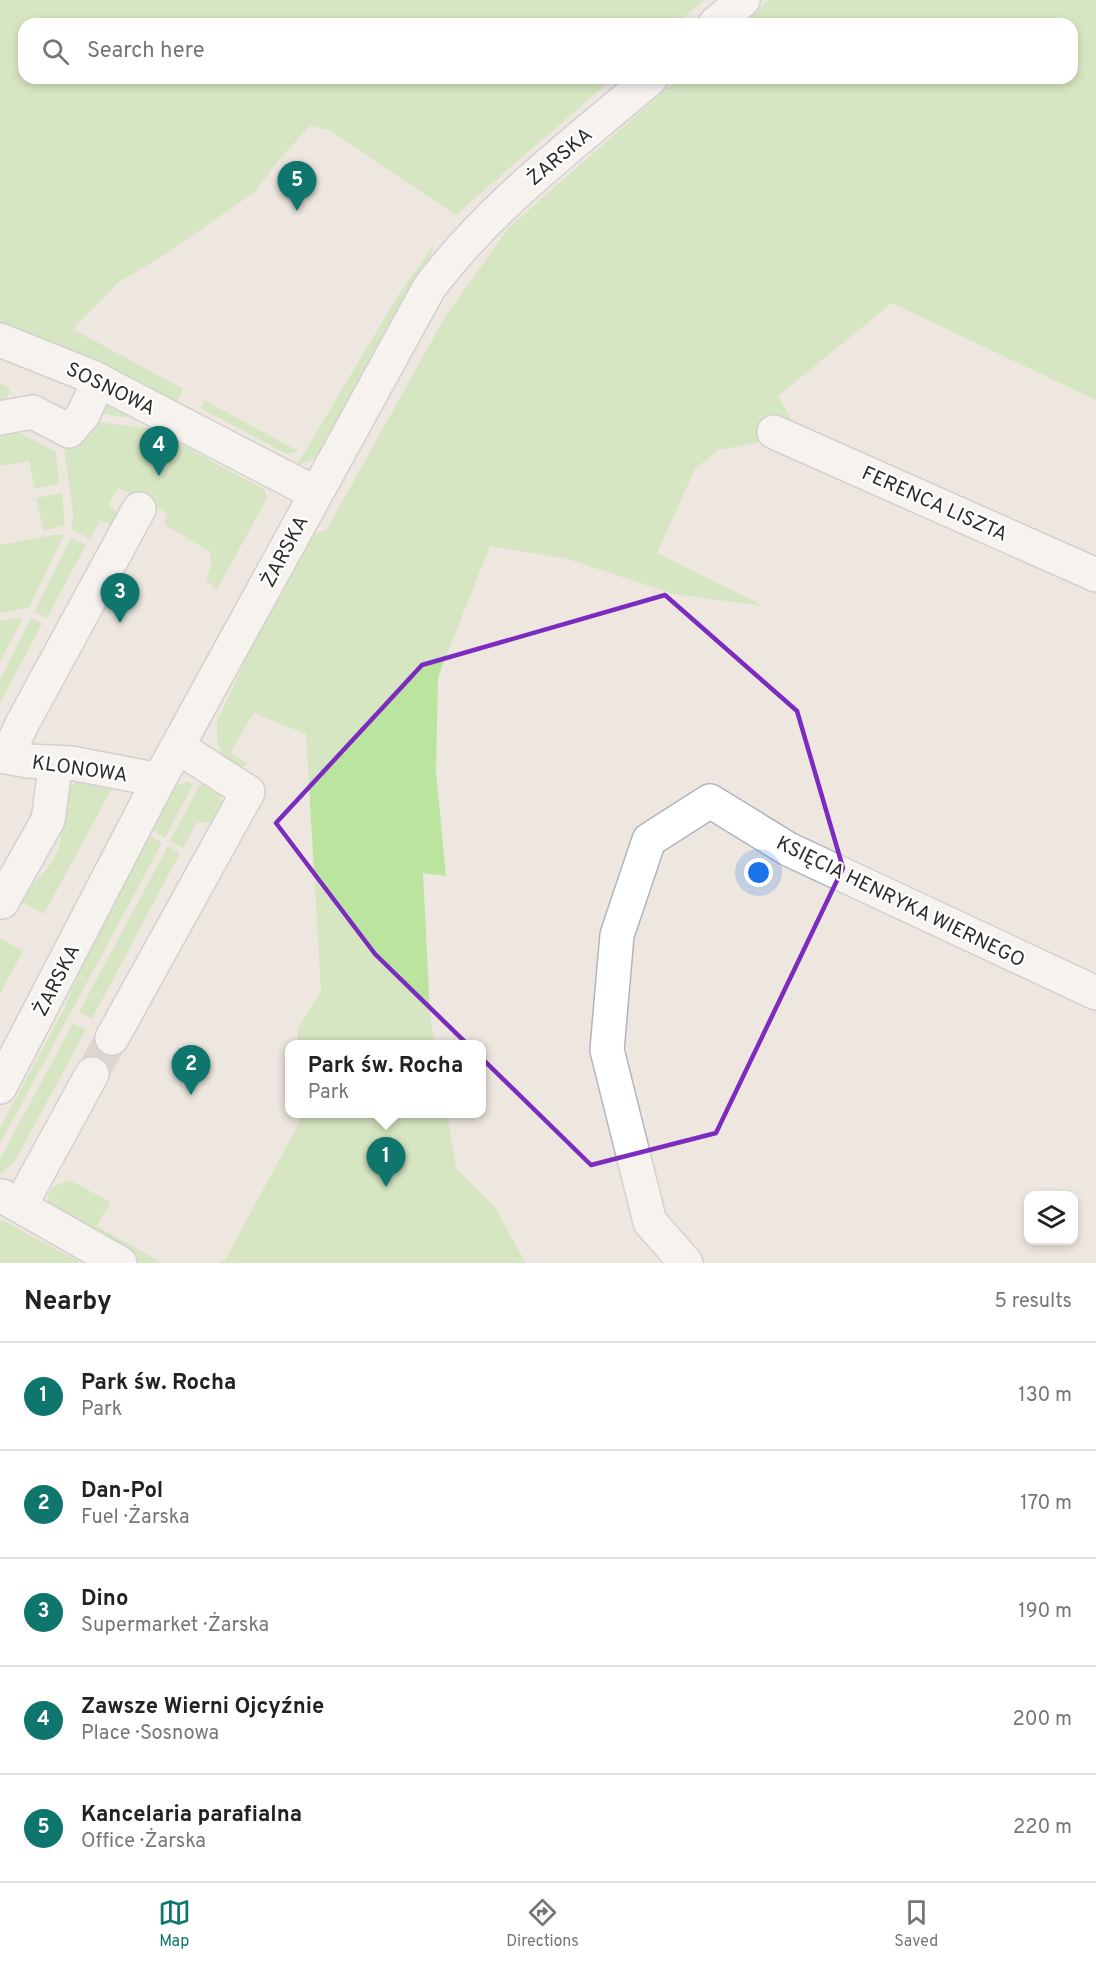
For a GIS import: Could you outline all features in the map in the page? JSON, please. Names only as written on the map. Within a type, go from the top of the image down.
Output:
[{"type":"street","points":[[722,18],[743,0]]},
{"type":"street","name":"ŻARSKA","points":[[0,1087],[159,780],[415,311],[443,270],[514,194],[644,84]]},
{"type":"street","name":"SOSNOWA","points":[[0,340],[99,380],[315,493]]},
{"type":"street","points":[[0,418],[33,412],[69,431],[83,415],[99,380]]},
{"type":"street","name":"FERENCA LISZTA","points":[[774,432],[1096,575]]},
{"type":"street","points":[[4,757],[139,509]]},
{"type":"street","points":[[112,1038],[248,792],[178,747]]},
{"type":"street","name":"KLONOWA","points":[[4,757],[56,762],[159,780]]},
{"type":"street","points":[[1,902],[48,820],[56,762]]},
{"type":"street","name":"KSIĘCIA HENRYKA WIERNEGO","points":[[686,1263],[650,1222],[607,1050],[617,935],[649,840],[710,801],[788,849],[1096,993]]},
{"type":"street","points":[[93,1074],[10,1201],[120,1263]]},
{"type":"highlighted area","points":[[665,595],[797,711],[843,868],[716,1133],[591,1165],[375,954],[276,823],[422,665]]},
{"type":"green space","points":[[0,0],[704,0],[683,18],[18,18],[18,84],[606,84],[456,215],[329,130],[310,126],[282,156],[255,192],[164,255],[119,282],[73,329],[183,389],[175,407],[0,329]]},
{"type":"green space","points":[[768,0],[1096,0],[1096,400],[892,303],[778,396],[793,422],[757,443],[718,450],[695,469],[657,553],[764,606],[673,594],[564,558],[490,546],[438,677],[436,772],[446,876],[423,873],[430,1015],[434,1040],[297,1040],[298,1028],[321,991],[306,734],[254,713],[230,753],[248,764],[240,767],[222,757],[217,741],[217,721],[288,569],[306,537],[327,529],[445,317],[509,227],[672,84],[1078,84],[1078,18],[748,18]]},
{"type":"green space","points":[[434,245],[426,269],[323,448],[314,459],[296,466],[399,294]]},
{"type":"green space","points":[[0,383],[10,389],[3,411],[0,412]]},
{"type":"green space","points":[[107,397],[150,420],[92,413]]},
{"type":"green space","points":[[204,400],[298,451],[287,454],[200,408]]},
{"type":"green space","points":[[88,421],[149,428],[164,436],[152,459],[162,463],[172,440],[264,489],[267,498],[217,590],[206,580],[211,564],[210,552],[164,524],[167,513],[118,488],[109,504],[116,512],[115,528],[100,520],[90,539],[72,530],[73,512],[64,450]]},
{"type":"green space","points":[[0,424],[56,452],[59,484],[35,489],[29,461],[0,466]]},
{"type":"green space","points":[[62,493],[65,525],[43,531],[36,498]]},
{"type":"green space","points":[[64,535],[29,608],[0,613],[0,545]]},
{"type":"green space","points":[[71,538],[86,545],[47,618],[34,612]]},
{"type":"green space","points":[[23,617],[0,662],[0,621]]},
{"type":"green space","points":[[31,618],[42,624],[0,703],[0,680]]},
{"type":"green space","points":[[76,781],[115,783],[44,914],[17,900],[55,857],[61,840],[65,797]]},
{"type":"green space","points":[[187,782],[194,783],[165,838],[146,827],[171,788]]},
{"type":"green space","points":[[200,784],[219,793],[224,806],[217,821],[196,823],[183,848],[170,841]]},
{"type":"green space","points":[[144,833],[162,843],[0,1144],[0,1128],[63,1011],[119,880]]},
{"type":"green space","points":[[168,846],[180,853],[92,1019],[79,1012]]},
{"type":"green space","points":[[0,938],[23,951],[0,994]]},
{"type":"green space","points":[[73,1023],[86,1030],[15,1161],[0,1174],[0,1159]]},
{"type":"green space","points":[[302,1118],[448,1118],[456,1168],[494,1206],[526,1263],[217,1263],[225,1260]]},
{"type":"green space","points":[[71,1181],[111,1202],[97,1226],[162,1263],[134,1263],[47,1205],[48,1194],[53,1187]]},
{"type":"green space","points":[[0,1219],[82,1263],[0,1263]]},
{"type":"tunnel","points":[[92,1074],[112,1038]]},
{"type":"place","name":"Kancelaria parafialna","points":[[297,211]]},
{"type":"place","name":"Zawsze Wierni Ojcyźnie","points":[[159,476]]},
{"type":"place","name":"Dino","points":[[120,623]]},
{"type":"place","name":"Dan-Pol","points":[[191,1095]]},
{"type":"place","name":"Park św. Rocha","points":[[386,1187]]}]
